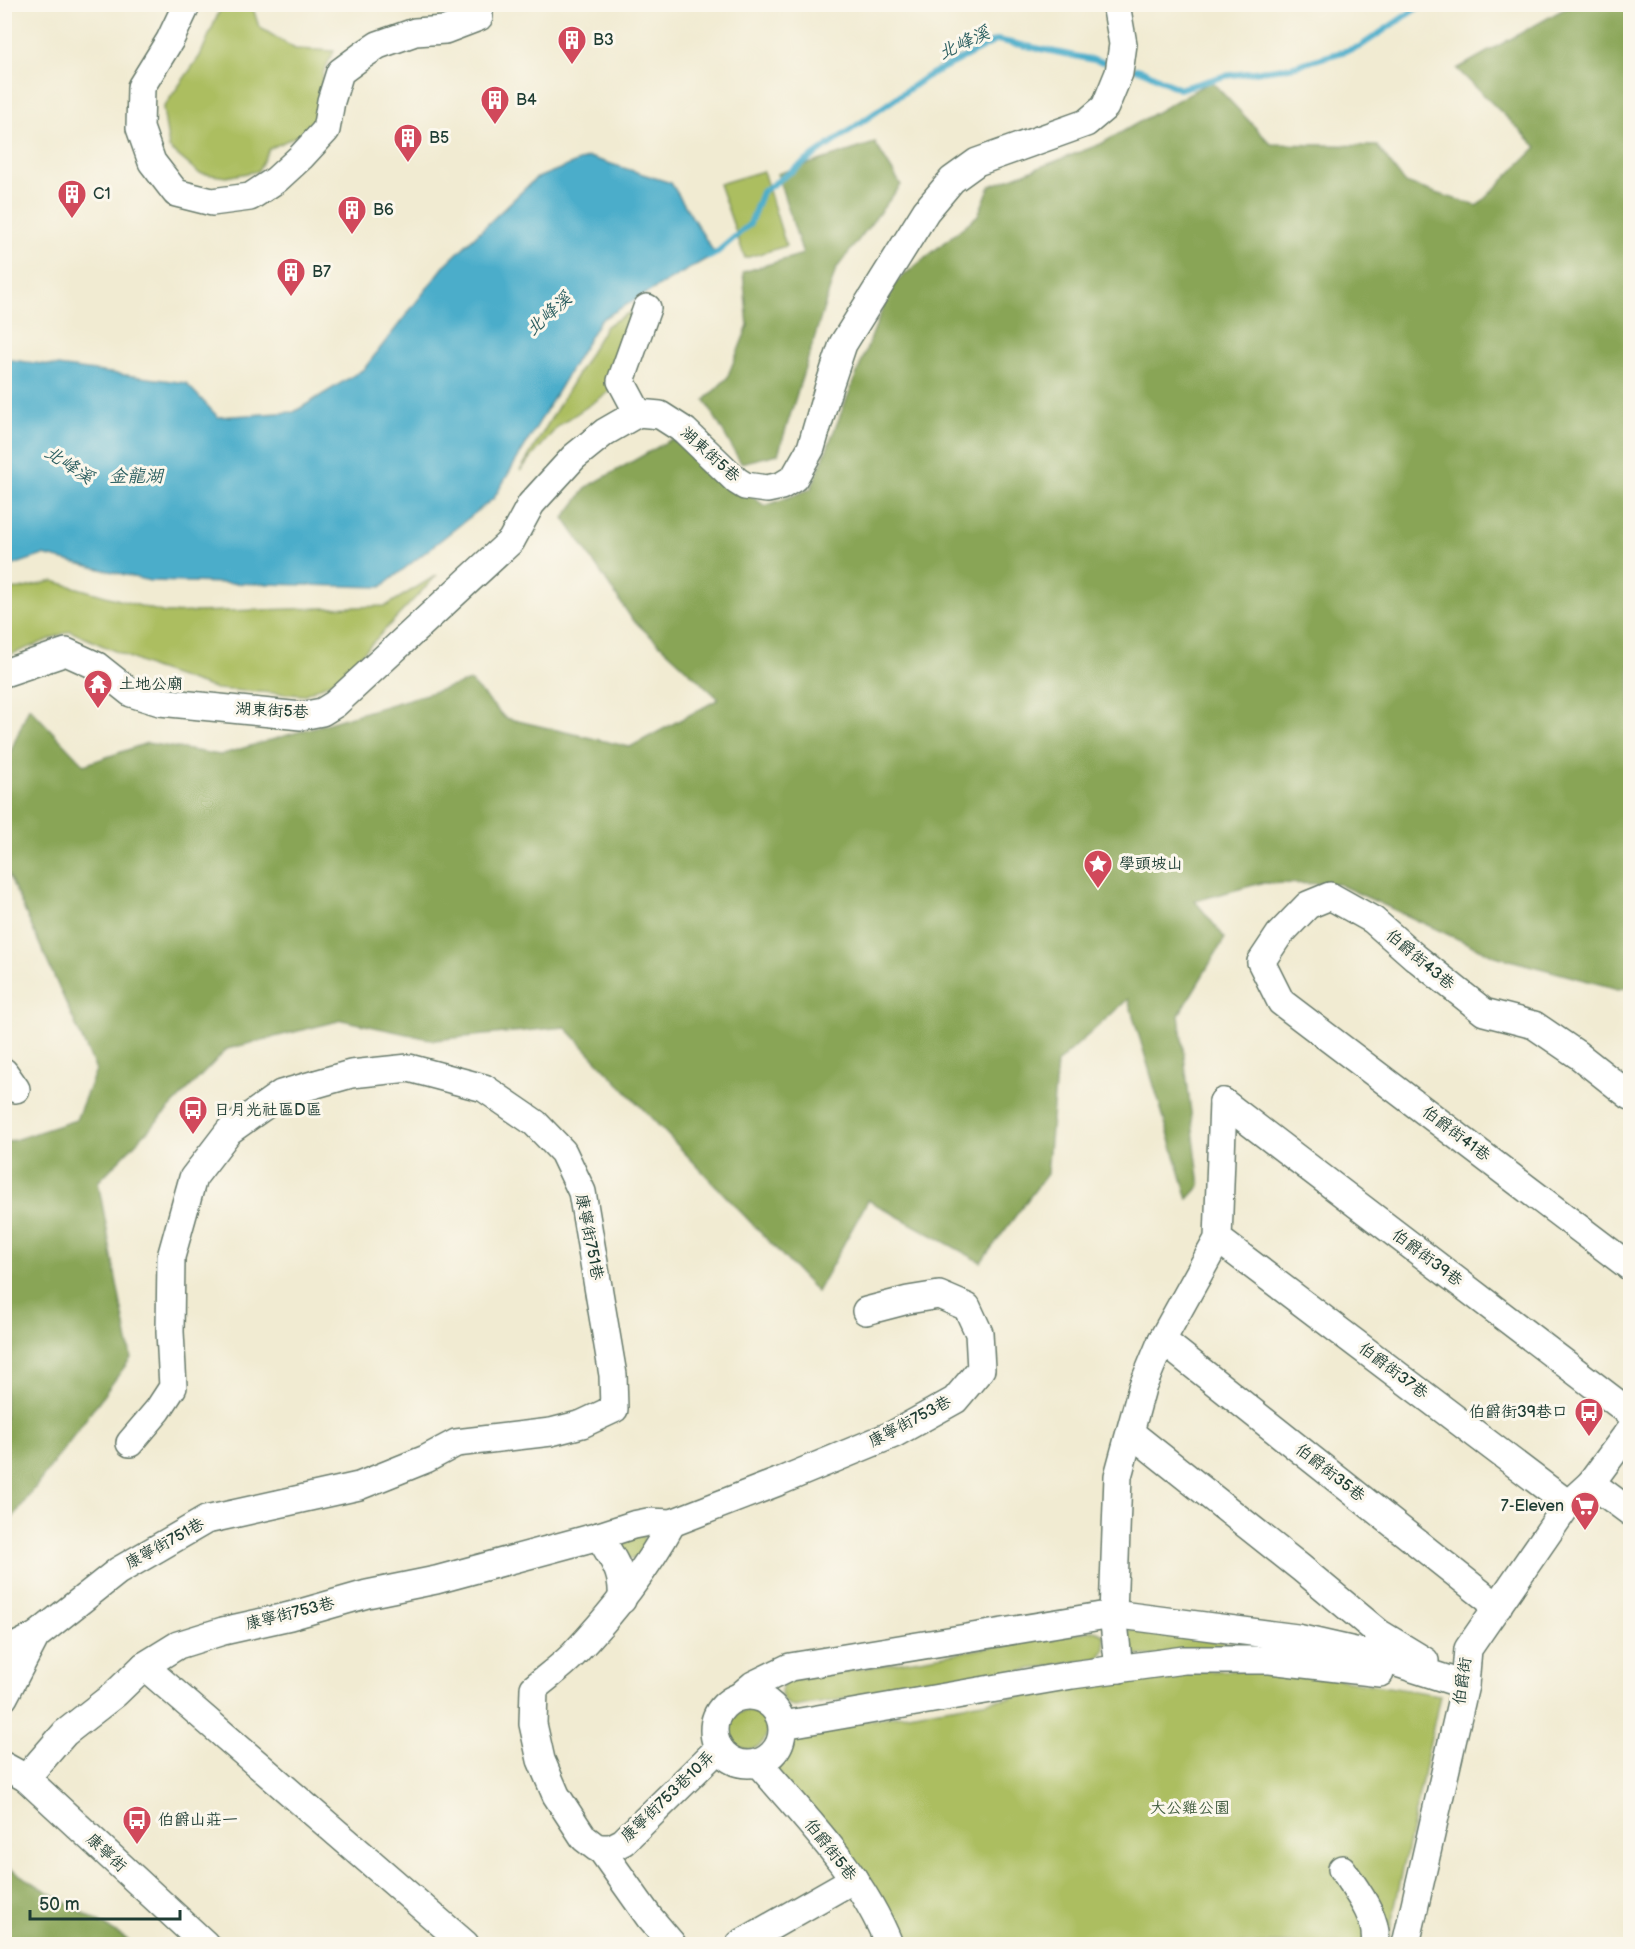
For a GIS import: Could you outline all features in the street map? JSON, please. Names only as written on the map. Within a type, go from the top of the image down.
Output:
[{"type":"street","points":[[187,4],[170,40],[141,87],[140,128],[152,162],[176,193],[212,202],[250,197],[276,180],[301,157],[326,130],[330,101],[340,72],[363,54],[378,45],[416,32],[445,30],[478,17],[479,4]]},
{"type":"street","name":"湖東街5巷","points":[[4,673],[66,652],[97,666],[131,693],[160,702],[301,716],[322,712],[335,704],[512,540],[531,504],[574,457],[605,432],[638,413],[660,415],[685,431],[745,486],[767,489],[782,486],[794,478],[811,448],[843,344],[926,211],[952,180],[978,162],[1086,123],[1105,107],[1119,73],[1123,44],[1116,4]]},
{"type":"street","points":[[638,413],[621,381],[647,308]]},
{"type":"street","name":"伯爵街43巷","points":[[1281,1002],[1261,962],[1279,935],[1308,905],[1330,896],[1373,920],[1484,1012],[1534,1025],[1578,1055],[1630,1096]]},
{"type":"street","name":"伯爵街41巷","points":[[1281,1002],[1630,1267]]},
{"type":"street","name":"康寧街751巷","points":[[4,1652],[36,1636],[117,1571],[206,1520],[359,1486],[426,1459],[456,1443],[551,1432],[582,1424],[614,1409],[613,1375],[582,1192],[563,1152],[535,1123],[484,1088],[409,1068],[351,1074],[281,1094],[229,1131],[193,1178],[171,1257],[170,1332],[173,1387],[158,1410],[130,1443]]},
{"type":"street","name":"伯爵街39巷","points":[[1218,1239],[1223,1102],[1630,1413]]},
{"type":"street","points":[[1119,1669],[1113,1614],[1118,1476],[1142,1388],[1162,1340],[1218,1239]]},
{"type":"street","name":"伯爵街37巷","points":[[1218,1239],[1568,1504]]},
{"type":"street","name":"康寧街753巷","points":[[15,1772],[115,1694],[144,1666],[178,1645],[222,1631],[290,1616],[367,1594],[436,1580],[643,1523],[672,1523],[894,1434],[955,1400],[981,1369],[979,1333],[967,1307],[939,1295],[866,1311]]},
{"type":"street","name":"伯爵街35巷","points":[[1162,1340],[1498,1607]]},
{"type":"street","name":"伯爵街","points":[[1406,1944],[1465,1685],[1468,1649],[1568,1504],[1591,1483],[1630,1431]]},
{"type":"street","points":[[1131,1433],[1379,1633],[1465,1685]]},
{"type":"street","points":[[1591,1483],[1630,1512]]},
{"type":"street","points":[[622,1600],[656,1551],[672,1523]]},
{"type":"street","points":[[599,1536],[619,1569],[623,1583],[622,1600]]},
{"type":"street","name":"康寧街753巷10弄","points":[[622,1600],[572,1657],[534,1688],[533,1724],[541,1760],[556,1796],[584,1838],[597,1848],[610,1848],[623,1842],[719,1748]]},
{"type":"street","points":[[740,1696],[752,1695],[763,1698],[779,1714],[783,1725],[783,1736],[779,1747],[772,1756],[758,1764],[741,1764],[730,1760],[716,1742],[714,1731],[716,1719],[721,1709],[729,1701],[740,1696],[753,1685],[790,1667],[1113,1614],[1297,1638],[1371,1655],[1465,1685]]},
{"type":"street","name":"康寧街751巷","points":[[4,1697],[36,1636]]},
{"type":"street","points":[[783,1725],[1060,1677],[1184,1660],[1270,1660],[1465,1685]]},
{"type":"street","points":[[144,1666],[465,1944]]},
{"type":"street","name":"伯爵街5巷","points":[[758,1764],[845,1864],[879,1919],[889,1944]]},
{"type":"street","name":"康寧街","points":[[15,1772],[205,1944]]},
{"type":"street","points":[[600,1848],[649,1917],[672,1944]]},
{"type":"street","points":[[1342,1869],[1366,1905],[1376,1937],[1375,1944]]},
{"type":"street","points":[[740,1944],[854,1879]]},
{"type":"green space","points":[[222,5],[252,5],[259,27],[295,49],[334,51],[323,73],[320,103],[311,129],[269,149],[258,171],[226,177],[199,173],[169,148],[163,108],[200,56]]},
{"type":"green space","points":[[1571,5],[1630,5],[1630,987],[1618,989],[1495,956],[1338,884],[1261,883],[1195,901],[1225,938],[1179,1015],[1200,1186],[1188,1199],[1128,999],[1057,1063],[1047,1174],[981,1262],[868,1200],[817,1292],[565,1027],[434,1040],[342,1020],[227,1049],[98,1182],[131,1358],[5,1528],[5,1143],[76,1120],[96,1070],[5,867],[5,765],[29,707],[84,765],[147,743],[220,755],[470,681],[505,718],[630,747],[719,699],[632,619],[564,518],[587,487],[672,439],[765,506],[811,489],[892,285],[978,215],[990,186],[1101,144],[1211,81],[1271,144],[1377,146],[1405,183],[1477,206],[1537,147],[1457,69]]},
{"type":"green space","points":[[875,143],[901,185],[836,269],[778,454],[741,463],[705,400],[727,378],[748,326],[743,272],[803,254],[777,174]]},
{"type":"green space","points":[[763,171],[786,246],[745,258],[719,184]]},
{"type":"green space","points":[[632,311],[610,376],[609,392],[558,426],[520,471],[606,326]]},
{"type":"green space","points":[[437,575],[338,679],[303,695],[216,689],[153,668],[70,631],[5,657],[5,590],[53,581],[165,613],[386,606]]},
{"type":"green space","points":[[644,1535],[645,1545],[637,1558],[627,1559],[615,1538]]},
{"type":"green space","points":[[1133,1629],[1379,1665],[1131,1655],[1126,1632]]},
{"type":"green space","points":[[1096,1630],[1104,1636],[1105,1650],[1099,1658],[794,1707],[783,1700],[781,1693],[786,1681]]},
{"type":"green space","name":"大公雞公園","points":[[1279,1670],[1440,1695],[1387,1944],[897,1944],[772,1765],[784,1756],[795,1732],[1178,1671]]},
{"type":"green space","points":[[748,1711],[761,1717],[767,1730],[761,1743],[748,1749],[735,1743],[729,1730],[735,1717]]},
{"type":"green space","points":[[5,1866],[135,1944],[5,1944]]},
{"type":"water","name":"金龍湖","points":[[589,157],[671,183],[715,254],[600,320],[494,498],[381,587],[150,581],[43,555],[5,568],[5,359],[186,383],[218,417],[294,412],[364,369],[446,264],[535,179]]},
{"type":"waterway","name":"北峰溪","points":[[1136,69],[1179,89],[1225,76],[1291,67],[1359,47],[1423,4]]},
{"type":"waterway","name":"北峰溪","points":[[709,257],[750,224],[762,192],[926,77],[997,40],[1104,62]]},
{"type":"place","name":"B3","points":[[572,66]]},
{"type":"place","name":"B4","points":[[495,126]]},
{"type":"place","name":"B5","points":[[408,164]]},
{"type":"place","name":"C1","points":[[72,220]]},
{"type":"place","name":"B6","points":[[352,236]]},
{"type":"place","name":"B7","points":[[291,298]]},
{"type":"place","name":"土地公廟","points":[[98,710]]},
{"type":"place","name":"學頭坡山","points":[[1098,890]]},
{"type":"place","name":"日月光社區D區","points":[[193,1136]]},
{"type":"place","name":"伯爵街39巷口","points":[[1589,1438]]},
{"type":"place","name":"7-Eleven","points":[[1585,1532]]},
{"type":"place","name":"伯爵山莊一","points":[[137,1846]]}]
